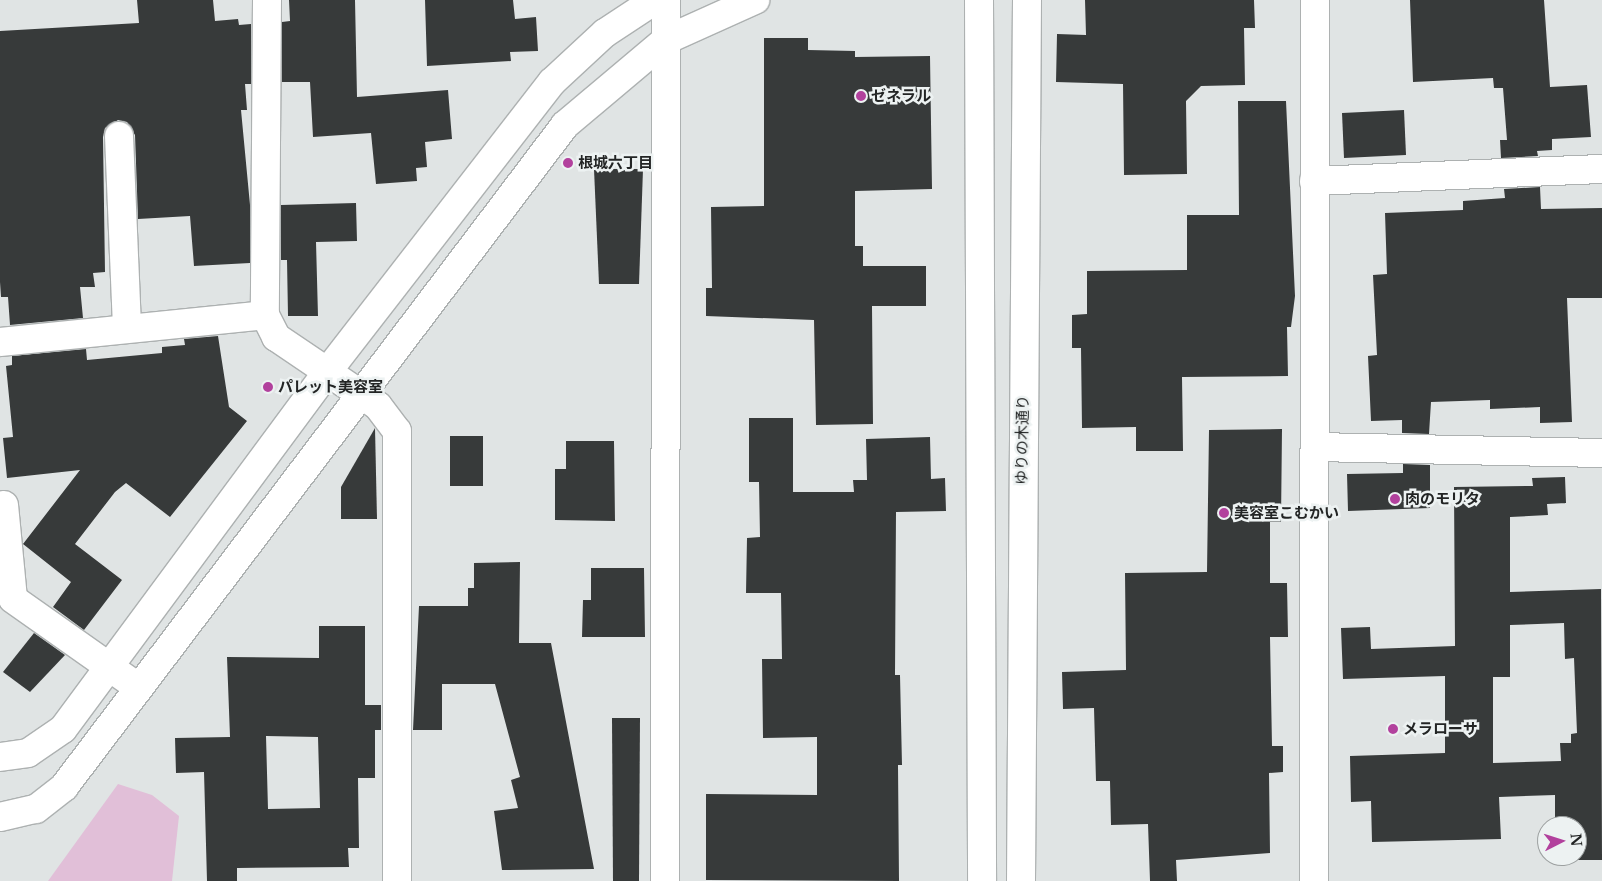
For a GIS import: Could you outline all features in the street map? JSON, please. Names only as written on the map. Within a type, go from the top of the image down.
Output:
[{"type":"street","points":[[268,0],[265,314],[276,337],[378,406],[397,430],[397,881]]},
{"type":"street","points":[[0,757],[28,753],[63,729],[106,666],[327,372],[552,82],[604,33],[655,0]]},
{"type":"street","points":[[665,881],[666,0]]},
{"type":"street","points":[[0,817],[36,809],[64,787],[358,392],[565,125],[666,40],[755,0]]},
{"type":"street","points":[[979,0],[982,881]]},
{"type":"street","name":"ゆりの木通り","points":[[1021,881],[1027,0]]},
{"type":"street","points":[[1314,881],[1315,0]]},
{"type":"street","points":[[119,136],[127,325]]},
{"type":"street","points":[[1314,181],[1602,169]]},
{"type":"street","points":[[0,342],[127,325],[265,314]]},
{"type":"street","points":[[1315,447],[1602,452]]},
{"type":"street","points":[[4,505],[13,598],[139,688]]},
{"type":"shaded area","points":[[118,784],[152,795],[179,816],[172,881],[48,881]]},
{"type":"building","points":[[137,0],[213,0],[215,21],[238,19],[239,25],[251,24],[251,84],[245,84],[247,110],[241,110],[250,205],[250,263],[194,266],[190,216],[138,219],[135,135],[127,122],[118,120],[105,128],[103,137],[105,272],[93,273],[95,287],[80,287],[83,318],[10,325],[8,297],[1,297],[0,282],[0,31],[139,23]]},
{"type":"building","points":[[289,0],[355,0],[357,97],[448,90],[452,139],[425,142],[427,167],[416,168],[417,181],[376,184],[371,133],[313,137],[310,82],[282,82],[282,22],[290,21]]},
{"type":"building","points":[[425,0],[513,0],[515,19],[536,17],[538,51],[510,52],[511,61],[427,66]]},
{"type":"building","points":[[1085,0],[1254,0],[1255,28],[1244,28],[1245,85],[1201,86],[1186,101],[1187,174],[1124,175],[1123,84],[1056,82],[1057,34],[1086,35]]},
{"type":"building","points":[[1410,0],[1544,0],[1550,87],[1587,85],[1591,137],[1552,139],[1552,150],[1537,151],[1538,156],[1501,158],[1500,140],[1507,140],[1503,88],[1494,88],[1493,78],[1413,82]]},
{"type":"building","points":[[764,38],[808,38],[808,50],[855,51],[855,57],[930,56],[932,189],[855,191],[855,246],[863,246],[863,266],[926,266],[926,306],[872,306],[873,424],[816,425],[814,320],[706,316],[706,288],[712,288],[711,207],[764,206]]},
{"type":"building","points":[[1238,101],[1286,101],[1295,296],[1291,327],[1287,327],[1288,376],[1182,377],[1183,451],[1136,451],[1136,427],[1082,428],[1081,348],[1072,348],[1072,315],[1087,314],[1087,271],[1187,270],[1187,215],[1239,215]]},
{"type":"building","points":[[1404,110],[1406,155],[1344,158],[1342,113]]},
{"type":"building","points":[[594,169],[643,169],[639,284],[599,284]]},
{"type":"building","points":[[1540,187],[1541,209],[1602,208],[1602,298],[1567,298],[1572,422],[1540,423],[1540,407],[1490,409],[1490,400],[1431,402],[1429,434],[1402,433],[1402,420],[1371,421],[1368,356],[1377,355],[1373,275],[1387,274],[1385,213],[1463,210],[1463,201],[1505,198],[1504,189]]},
{"type":"building","points":[[356,203],[357,241],[316,242],[318,316],[288,316],[287,260],[281,260],[281,205]]},
{"type":"building","points":[[218,336],[229,407],[247,421],[170,517],[126,483],[115,492],[75,544],[122,580],[84,630],[53,607],[71,582],[23,544],[80,470],[7,478],[3,438],[13,437],[6,366],[12,365],[12,356],[86,349],[87,360],[162,353],[162,347],[185,345],[184,339]]},
{"type":"building","points":[[749,418],[793,418],[793,492],[854,492],[853,480],[867,480],[866,439],[930,437],[931,479],[945,478],[946,511],[896,512],[895,675],[900,675],[902,765],[898,765],[899,881],[706,880],[706,794],[817,795],[817,737],[763,738],[762,659],[782,659],[781,593],[746,593],[747,538],[760,537],[759,482],[749,482]]},
{"type":"building","points":[[375,428],[377,519],[341,519],[341,487]]},
{"type":"building","points":[[1282,429],[1281,522],[1270,522],[1270,583],[1287,583],[1288,637],[1270,637],[1272,746],[1283,746],[1283,772],[1269,773],[1270,853],[1176,860],[1177,881],[1150,881],[1148,824],[1111,825],[1110,781],[1096,781],[1094,708],[1063,709],[1062,672],[1126,670],[1125,573],[1207,572],[1209,430]]},
{"type":"building","points":[[450,436],[483,436],[483,486],[450,486]]},
{"type":"building","points":[[566,441],[614,441],[615,521],[555,520],[555,469],[566,469]]},
{"type":"building","points":[[1403,464],[1430,465],[1430,508],[1348,511],[1347,474],[1403,473]]},
{"type":"building","points":[[1565,477],[1566,503],[1547,504],[1548,515],[1510,517],[1510,592],[1601,589],[1602,860],[1587,860],[1587,816],[1555,816],[1555,795],[1499,797],[1501,839],[1372,842],[1371,801],[1351,802],[1350,756],[1445,753],[1445,676],[1343,679],[1341,628],[1370,627],[1371,649],[1455,646],[1454,487],[1533,486],[1532,478]],"holes":[[[1564,623],[1565,659],[1574,658],[1577,733],[1571,734],[1571,743],[1560,743],[1561,761],[1493,763],[1493,677],[1510,677],[1510,625]]]},
{"type":"building","points":[[520,562],[519,643],[551,643],[594,869],[502,870],[494,811],[518,808],[511,780],[520,777],[495,684],[442,684],[442,730],[413,730],[419,606],[468,606],[468,588],[474,588],[474,563]]},
{"type":"building","points":[[591,568],[644,568],[645,637],[582,637],[583,600],[591,600]]},
{"type":"building","points":[[319,626],[365,626],[365,705],[381,705],[381,730],[375,730],[375,778],[358,778],[359,848],[348,848],[349,867],[237,868],[237,881],[207,881],[204,772],[176,773],[175,738],[230,737],[227,657],[319,658]],"holes":[[[266,736],[318,737],[320,808],[268,809]]]},
{"type":"building","points":[[34,633],[65,655],[30,692],[3,672]]},
{"type":"building","points":[[612,718],[640,718],[639,881],[613,881]]},
{"type":"place","name":"ゼネラル","points":[[861,96]]},
{"type":"place","name":"根城六丁目","points":[[568,163]]},
{"type":"place","name":"パレット美容室","points":[[268,387]]},
{"type":"place","name":"肉のモリタ","points":[[1395,499]]},
{"type":"place","name":"美容室こむかい","points":[[1224,513]]},
{"type":"place","name":"メラローサ","points":[[1393,729]]}]
